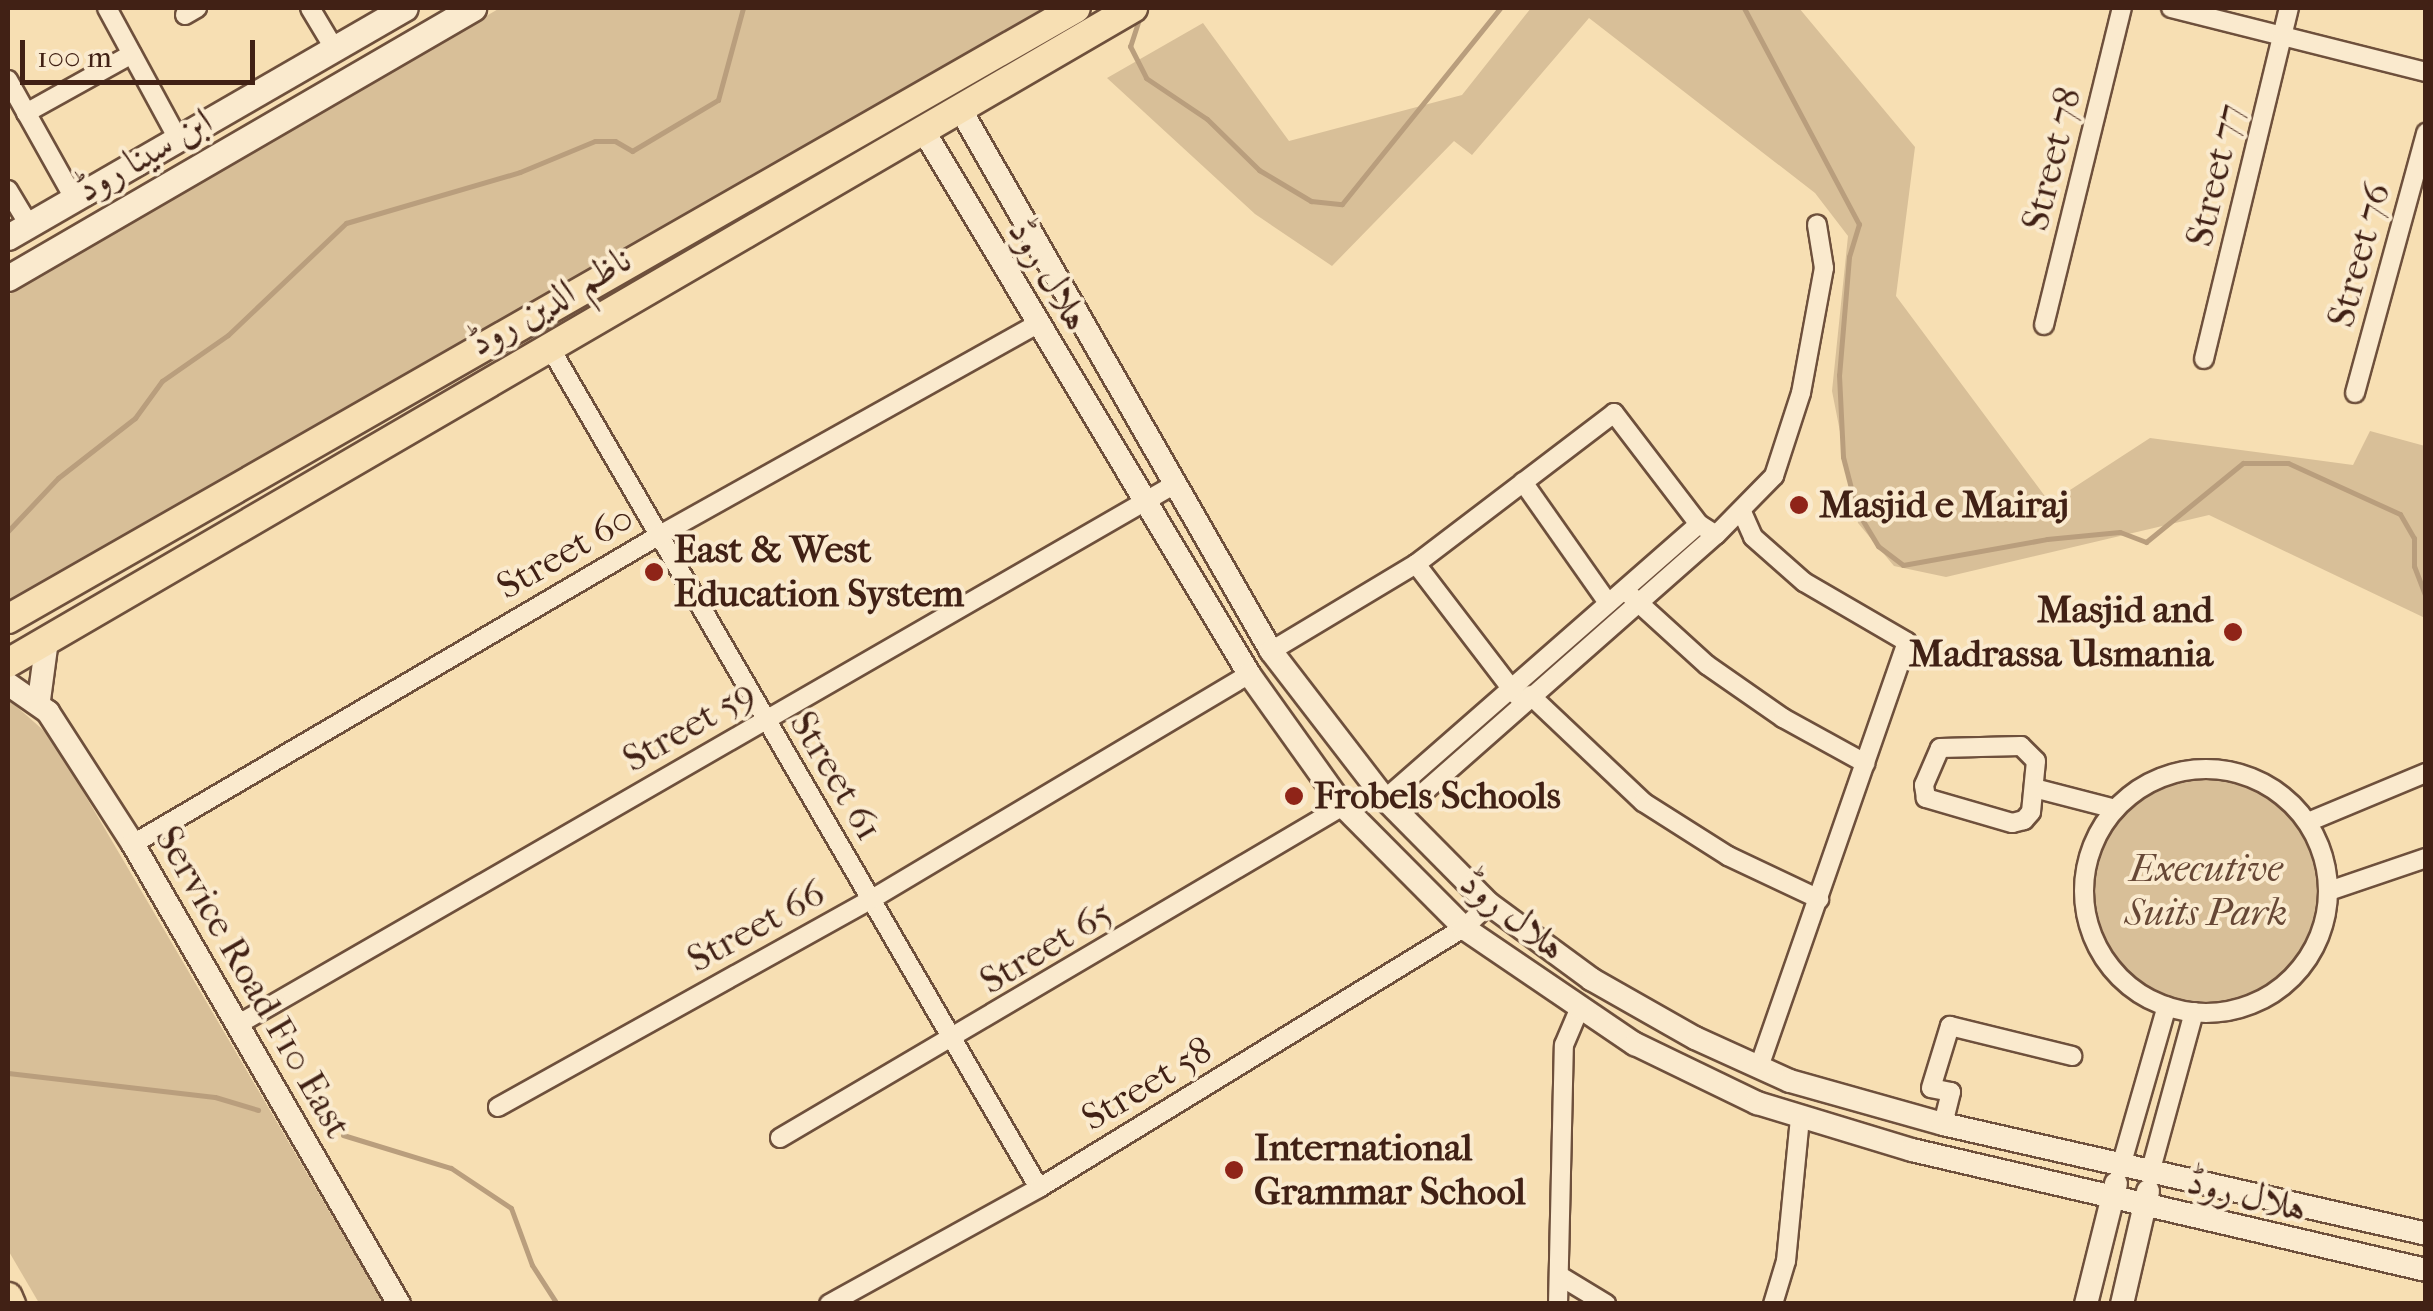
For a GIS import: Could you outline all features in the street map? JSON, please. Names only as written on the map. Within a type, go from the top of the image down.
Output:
[{"type":"main road","name":"ابن سینا روڈ","points":[[18,231],[405,8]]},
{"type":"main road","name":"ابن سینا روڈ","points":[[8,278],[473,8]]},
{"type":"main road","name":"ناظم الدین روڈ","points":[[8,663],[959,106],[1054,36],[1076,8]]},
{"type":"main road","name":"ناظم الدین روڈ","points":[[8,619],[702,220],[1054,36],[1124,13]]},
{"type":"main road","points":[[702,220],[718,247]]},
{"type":"main road","points":[[147,538],[167,568]]},
{"type":"main road","points":[[8,1297],[12,1304]]},
{"type":"street","points":[[106,8],[178,138]]},
{"type":"street","points":[[310,8],[334,48]]},
{"type":"street","name":"Street 78","points":[[2044,325],[2122,8]]},
{"type":"street","points":[[2171,8],[2426,72]]},
{"type":"street","name":"Street 77","points":[[2204,358],[2288,8]]},
{"type":"street","points":[[26,114],[132,54]]},
{"type":"street","points":[[8,80],[74,198]]},
{"type":"street","name":"ہلال روڈ","points":[[959,106],[1271,651],[1392,807],[1490,904],[1591,978],[1759,1067],[1943,1124],[2426,1234]]},
{"type":"street","name":"ہلال روڈ","points":[[922,128],[1036,325],[1149,497],[1249,674],[1343,806],[1464,928],[1579,1010],[1716,1083],[1800,1117],[2112,1198],[2426,1270]]},
{"type":"street","name":"Street 76","points":[[2355,393],[2426,133]]},
{"type":"street","points":[[9,196],[18,231]]},
{"type":"street","points":[[1392,807],[1521,696],[1638,604],[1742,512],[1774,476],[1801,393],[1824,268],[1818,225]]},
{"type":"street","name":"Street 60","points":[[133,844],[658,536],[1036,325]]},
{"type":"street","name":"Street 61","points":[[548,346],[1039,1188]]},
{"type":"street","points":[[1271,651],[1416,564],[1614,414],[1699,524],[1716,536]]},
{"type":"street","points":[[1523,482],[1608,604]]},
{"type":"street","name":"Street 59","points":[[236,1025],[1175,484]]},
{"type":"street","points":[[1742,512],[1753,538],[1804,582],[1907,642],[1759,1067]]},
{"type":"street","points":[[1521,696],[1608,604],[1699,524]]},
{"type":"street","points":[[1416,564],[1521,696],[1643,802],[1728,856],[1819,899]]},
{"type":"street","points":[[1624,589],[1708,665],[1783,718],[1865,763]]},
{"type":"street","points":[[39,700],[46,640]]},
{"type":"street","name":"Street 66","points":[[498,1108],[872,899],[1249,674]]},
{"type":"street","name":"Service Road F10 East","points":[[8,684],[39,700],[133,844],[399,1304]]},
{"type":"street","points":[[2020,746],[2036,760],[2034,788],[2031,812],[2012,823],[1935,805],[1924,784],[1940,748],[2020,746]]},
{"type":"street","points":[[2226,770],[2258,780],[2308,822],[2323,855],[2328,891],[2313,950],[2292,978],[2263,999],[2194,1012],[2166,1006],[2122,978],[2091,933],[2084,898],[2087,862],[2115,809],[2166,776],[2226,770]]},
{"type":"street","points":[[2308,822],[2426,773]]},
{"type":"street","points":[[2034,788],[2115,809]]},
{"type":"street","name":"Street 65","points":[[780,1138],[951,1042],[1343,806]]},
{"type":"street","points":[[2328,891],[2426,858]]},
{"type":"street","name":"Street 58","points":[[829,1304],[1039,1188],[1464,928],[1490,904]]},
{"type":"street","points":[[2086,1304],[2166,1006]]},
{"type":"street","points":[[1558,1304],[1564,1045],[1579,1010]]},
{"type":"street","points":[[2122,1304],[2147,1206],[2150,1173],[2194,1012]]},
{"type":"street","points":[[1943,1124],[1950,1092],[1931,1088],[1950,1026],[2072,1056]]},
{"type":"street","points":[[1774,1304],[1786,1261],[1800,1117]]},
{"type":"street","points":[[1560,1276],[1606,1304]]},
{"type":"green space","points":[[500,8],[1044,8],[8,609],[8,295]]},
{"type":"green space","points":[[1531,8],[1799,8],[1915,147],[1896,296],[2050,503],[2150,438],[2353,465],[2370,431],[2425,446],[2425,618],[2209,515],[1946,577],[1894,566],[1858,523],[1832,391],[1848,236],[1815,193],[1589,18],[1472,155],[1454,141],[1332,266],[1255,214],[1107,78],[1203,23],[1289,141],[1462,95]]},
{"type":"green space","points":[[8,699],[51,737],[383,1303],[39,1303],[8,1250]]},
{"type":"green space","name":"Executive Suits Park","points":[[2206,779],[2249,787],[2285,812],[2310,848],[2318,891],[2310,934],[2285,970],[2249,995],[2206,1003],[2163,995],[2127,970],[2102,934],[2094,891],[2102,848],[2127,812],[2163,787]]},
{"type":"waterway","points":[[8,531],[58,478],[135,418],[162,381],[228,335],[346,223],[520,172],[595,141],[615,141],[632,151],[718,100],[743,8]]},
{"type":"waterway","points":[[1141,13],[1130,46],[1146,78],[1207,119],[1259,170],[1311,201],[1342,204],[1500,8]]},
{"type":"waterway","points":[[1744,8],[1859,224],[1849,257],[1839,375],[1843,457],[1857,511],[1878,546],[1903,565],[2047,539],[2120,532],[2146,542],[2243,463],[2288,463],[2400,514],[2414,538],[2414,566],[2426,598]]},
{"type":"waterway","points":[[8,1073],[215,1097],[258,1110]]},
{"type":"waterway","points":[[343,1135],[451,1168],[511,1208],[532,1265],[557,1304]]},
{"type":"place","name":"Masjid e Mairaj","points":[[1799,505]]},
{"type":"place","name":"East & West Education System","points":[[654,572]]},
{"type":"place","name":"Masjid and Madrassa Usmania","points":[[2233,632]]},
{"type":"place","name":"Frobels Schools","points":[[1294,796]]},
{"type":"place","name":"International Grammar School","points":[[1234,1170]]}]
